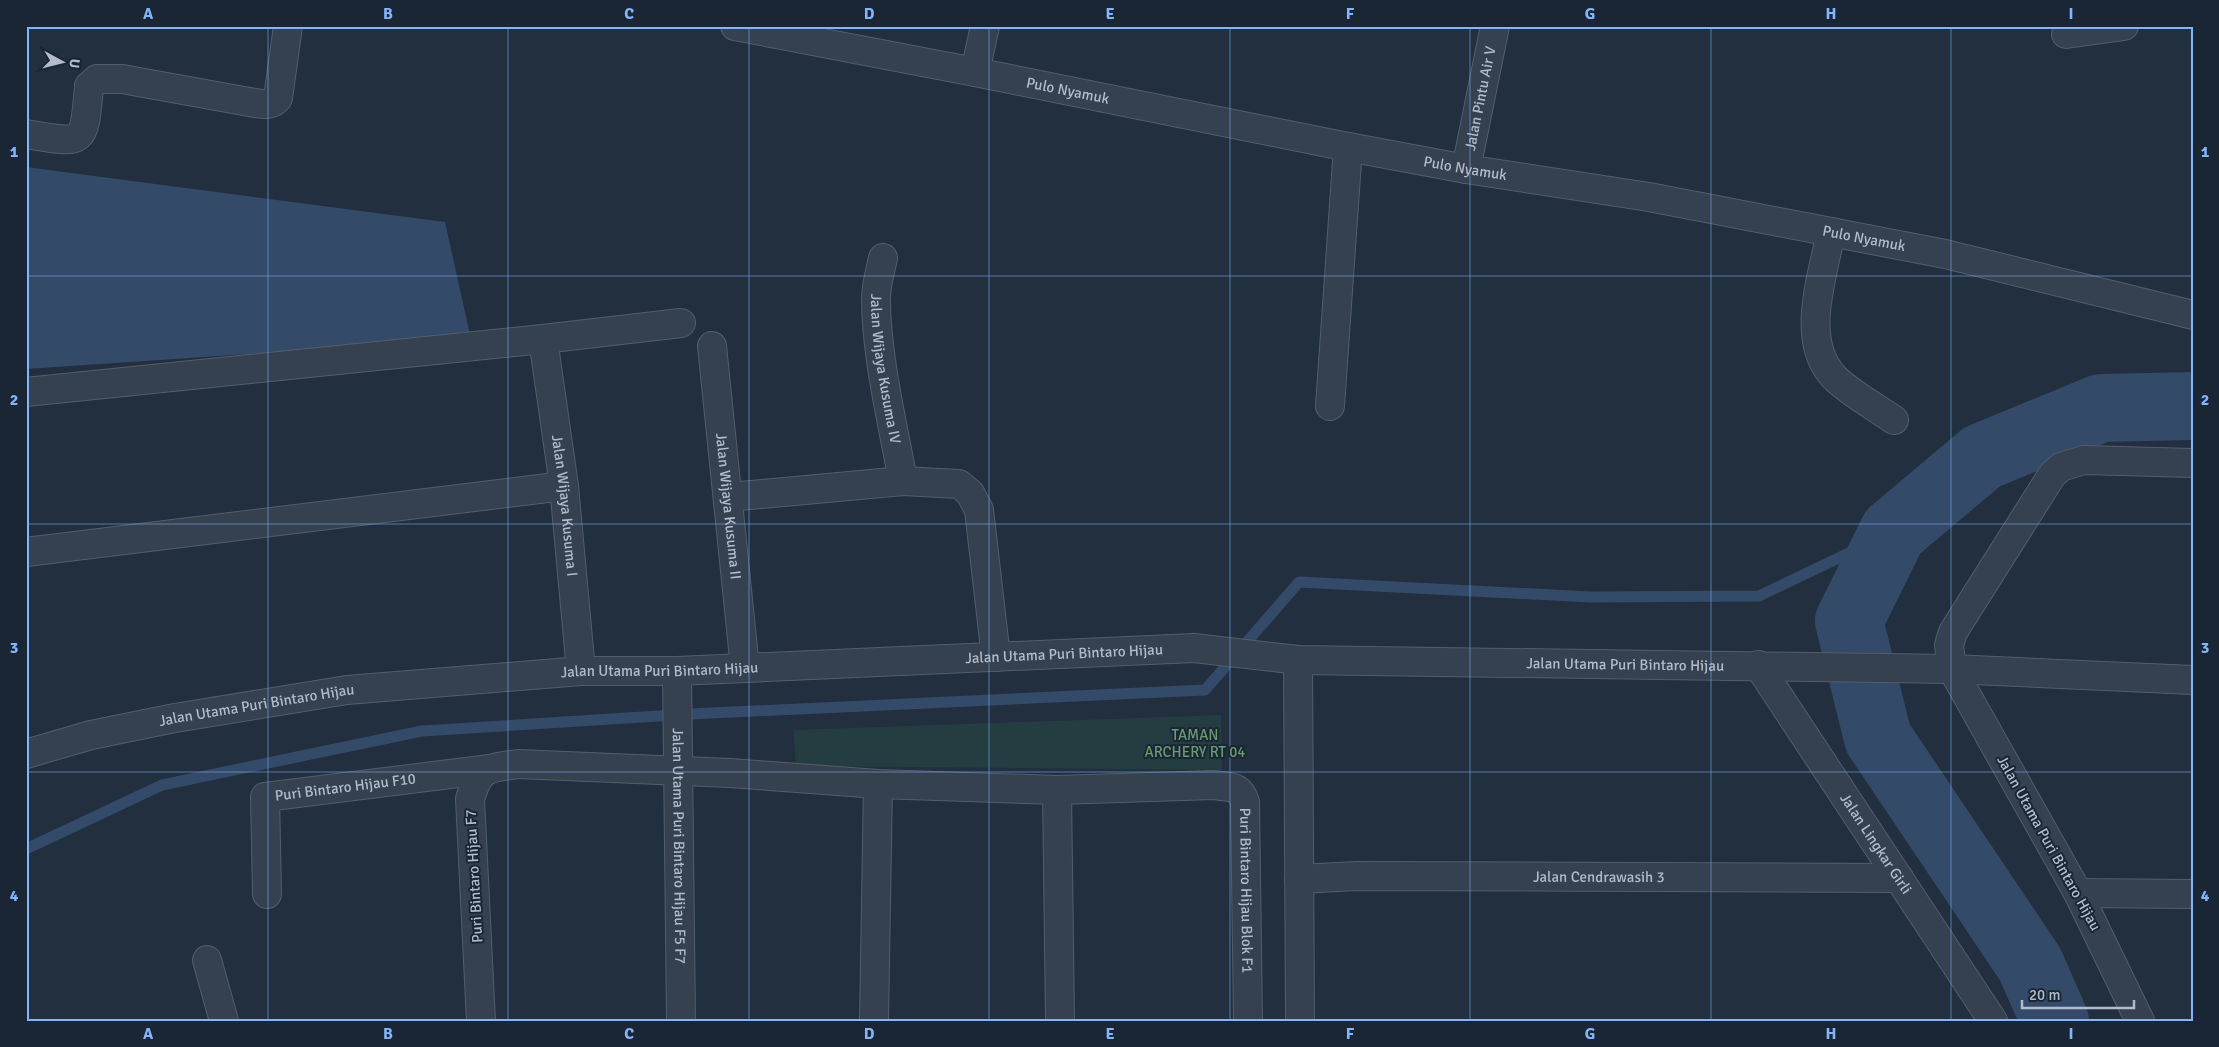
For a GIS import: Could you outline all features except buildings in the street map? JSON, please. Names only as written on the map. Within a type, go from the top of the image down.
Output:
[{"type":"street","points":[[26,134],[67,141],[74,140],[83,131],[86,124],[88,86],[97,79],[122,78],[255,104],[275,102],[278,98],[288,26]]},
{"type":"street","name":"Pulo Nyamuk","points":[[735,26],[1348,147],[1466,169],[1649,197],[1832,232],[1945,254],[2132,300],[2190,308]]},
{"type":"street","points":[[975,72],[985,26]]},
{"type":"street","name":"Jalan Pintu Air V","points":[[1466,169],[1495,26]]},
{"type":"street","points":[[2066,34],[2124,26]]},
{"type":"street","points":[[1330,406],[1348,147]]},
{"type":"street","points":[[1832,232],[1814,319],[1817,343],[1823,362],[1835,378],[1894,420]]},
{"type":"street","name":"Jalan Wijaya Kusuma IV","points":[[883,258],[876,300],[884,368],[903,481]]},
{"type":"street","points":[[26,392],[681,323]]},
{"type":"street","name":"Jalan Wijaya Kusuma I","points":[[543,339],[564,486],[581,671]]},
{"type":"street","name":"Jalan Wijaya Kusuma II","points":[[712,346],[729,497],[745,668]]},
{"type":"street","name":"Jalan Utama Puri Bintaro Hijau","points":[[2140,1021],[2078,892],[1952,669],[1949,645],[1952,632],[2052,475],[2061,468],[2084,460],[2193,463]]},
{"type":"street","points":[[729,497],[903,481],[959,484],[970,493],[979,510],[996,657]]},
{"type":"street","points":[[26,552],[564,486]]},
{"type":"street","name":"Jalan Utama Puri Bintaro Hijau","points":[[26,754],[91,735],[175,718],[346,690],[581,671],[677,678],[745,668],[1194,648],[1298,660],[1952,669],[2193,680]]},
{"type":"street","points":[[1298,660],[1300,1021]]},
{"type":"street","name":"Jalan Lingkar Girli","points":[[1758,665],[1993,1021]]},
{"type":"street","name":"Jalan Utama Puri Bintaro Hijau F5 F7","points":[[677,678],[680,770],[681,1021]]},
{"type":"street","name":"Puri Bintaro Hijau Blok F1","points":[[490,769],[518,764],[680,770],[878,784],[1057,790],[1214,784],[1236,788],[1242,792],[1245,802],[1248,1021]]},
{"type":"street","name":"Puri Bintaro Hijau F10","points":[[267,894],[265,797],[490,769]]},
{"type":"street","name":"Puri Bintaro Hijau F7","points":[[481,1021],[470,799],[476,779],[490,769]]},
{"type":"street","points":[[874,1021],[878,784]]},
{"type":"street","points":[[1057,790],[1060,1021]]},
{"type":"street","name":"Jalan Cendrawasih 3","points":[[1300,879],[1357,876],[1899,878]]},
{"type":"street","points":[[2078,892],[2193,894]]},
{"type":"street","points":[[208,960],[224,1021]]},
{"type":"green space","name":"TAMAN ARCHERY RT 04","points":[[1221,715],[1222,770],[796,766],[793,730]]},
{"type":"water","points":[[26,167],[445,222],[471,339],[26,369]]},
{"type":"waterway","points":[[2055,1021],[2030,964],[1878,738],[1849,621],[1893,532],[1982,457],[2101,408],[2193,406]]},
{"type":"waterway","points":[[26,849],[162,785],[422,731],[690,714],[1205,690],[1299,582],[1591,597],[1759,596],[1893,532]]}]
